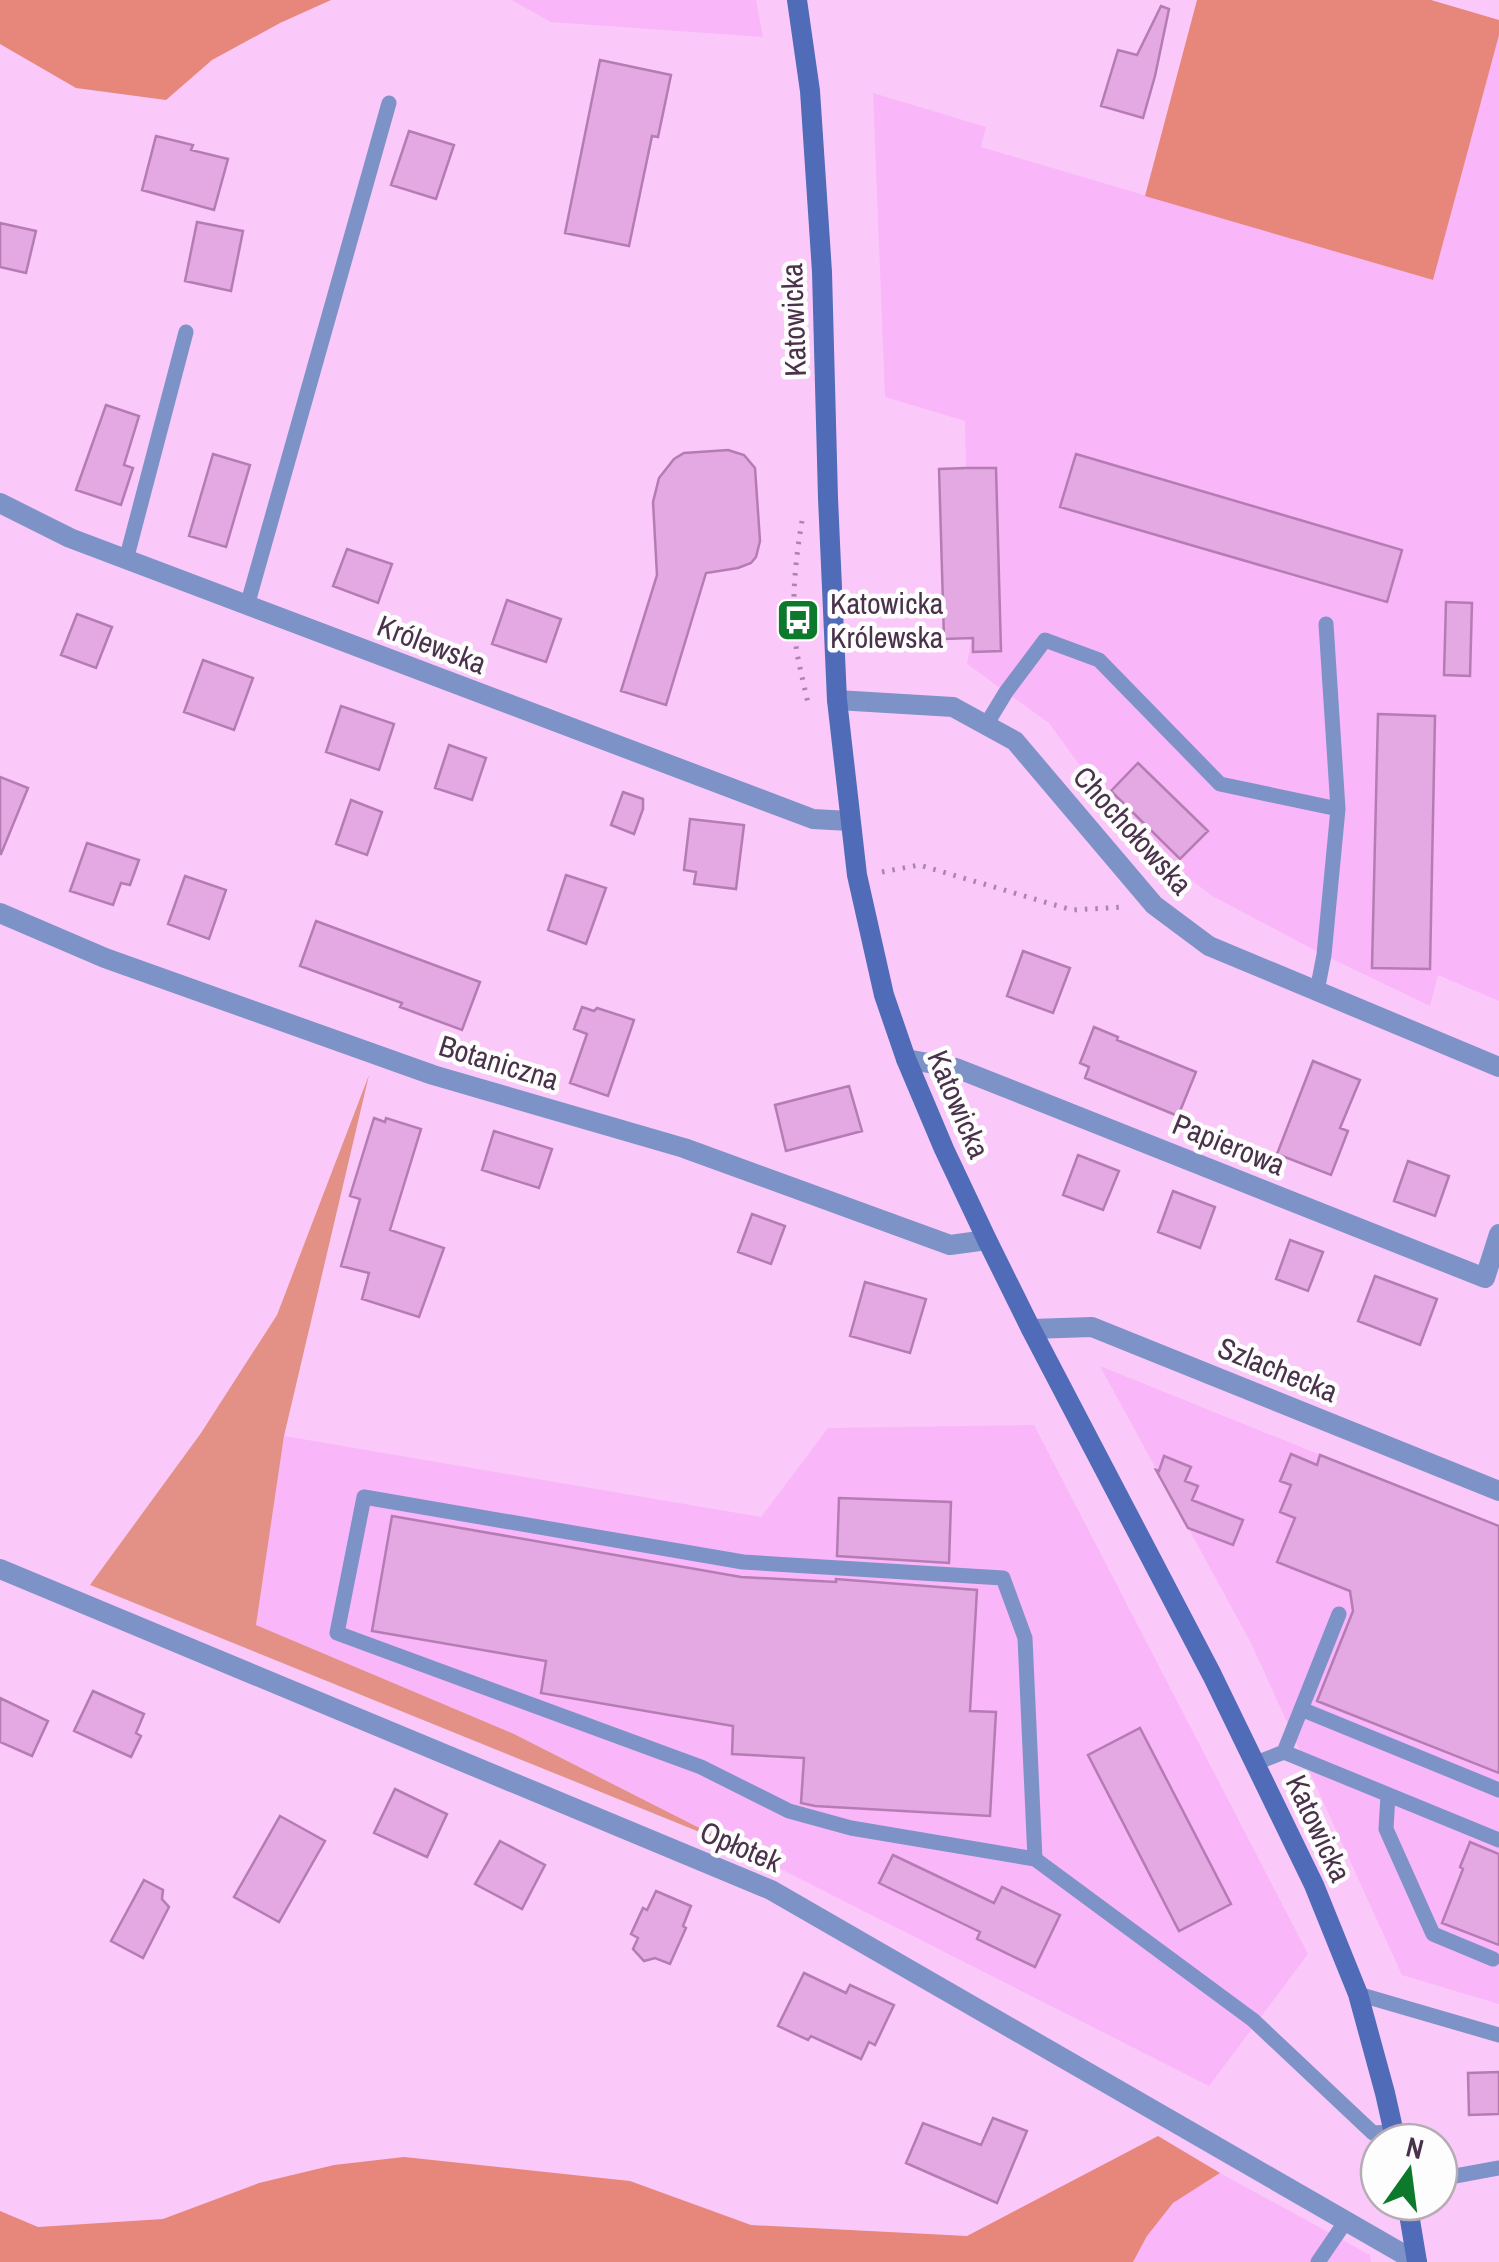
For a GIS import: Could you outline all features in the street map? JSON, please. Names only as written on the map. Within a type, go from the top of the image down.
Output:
[{"type":"street","name":"Katowicka","points":[[797,0],[810,91],[822,272],[838,700],[857,875],[884,995],[906,1059],[987,1240],[1256,1763],[1314,1885],[1358,1994],[1390,2122]]},
{"type":"street","name":"Królewska","points":[[0,503],[70,538],[126,560],[813,819],[850,821]]},
{"type":"street","name":"Chochołowska","points":[[838,700],[953,706],[1015,741],[1154,905],[1210,946],[1499,1067]]},
{"type":"street","name":"Botaniczna","points":[[0,914],[105,958],[433,1075],[684,1148],[950,1246],[987,1240]]},
{"type":"street","name":"Papierowa","points":[[906,1059],[956,1068],[1484,1278],[1499,1234]]},
{"type":"street","name":"Szlachecka","points":[[1030,1328],[1092,1327],[1499,1491]]},
{"type":"street","name":"Opłotek","points":[[0,1569],[770,1890],[1417,2262]]},
{"type":"street","points":[[1410,2222],[1417,2262]]},
{"type":"lane","points":[[247,606],[388,103]]},
{"type":"lane","points":[[126,560],[186,332]]},
{"type":"lane","points":[[1317,992],[1338,810],[1326,624]]},
{"type":"lane","points":[[986,725],[1045,640],[1099,660],[1220,784],[1338,810]]},
{"type":"lane","points":[[1036,1859],[1025,1638],[1002,1578],[744,1562],[364,1496],[337,1633],[701,1767],[789,1810],[851,1828],[1036,1859],[1253,2020],[1361,2122]]},
{"type":"lane","points":[[1284,1752],[1338,1614]]},
{"type":"lane","points":[[1301,1709],[1499,1790]]},
{"type":"lane","points":[[1256,1763],[1284,1752],[1499,1840]]},
{"type":"lane","points":[[1388,1795],[1386,1830],[1433,1934],[1493,1959]]},
{"type":"lane","points":[[1358,1994],[1499,2035]]},
{"type":"lane","points":[[1459,2175],[1499,2168]]},
{"type":"lane","points":[[1318,2262],[1346,2221]]},
{"type":"shaded area","points":[[0,0],[331,0],[212,60],[166,100],[76,88],[0,44]]},
{"type":"shaded area","points":[[511,0],[756,0],[763,37],[551,22]]},
{"type":"shaded area","points":[[1197,0],[1431,0],[1499,20],[1499,35],[1433,280],[1145,196]]},
{"type":"shaded area","points":[[1499,35],[1499,1001],[1438,975],[1430,1006],[1212,896],[1126,829],[1049,723],[967,664],[972,638],[944,639],[939,469],[966,468],[965,421],[885,397],[873,93],[986,127],[981,147],[1432,280]]},
{"type":"shaded area","points":[[369,1075],[284,1436],[256,1625],[514,1734],[739,1848],[90,1585],[201,1433],[277,1315]]},
{"type":"shaded area","points":[[1100,1366],[1499,1527],[1499,2004],[1402,1975],[1251,1643]]},
{"type":"shaded area","points":[[1034,1425],[1308,1954],[1209,2086],[514,1734],[256,1625],[284,1436],[761,1517],[828,1428]]},
{"type":"shaded area","points":[[1158,2136],[1220,2173],[1173,2203],[1147,2236],[1133,2262],[0,2262],[0,2211],[38,2227],[163,2219],[259,2183],[334,2165],[404,2157],[630,2181],[751,2225],[967,2236]]},
{"type":"shaded area","points":[[1220,2173],[1370,2255],[1371,2262],[1133,2262],[1147,2236],[1173,2203]]},
{"type":"building","points":[[1161,6],[1169,9],[1143,118],[1101,106],[1118,50],[1137,55]]},
{"type":"building","points":[[600,60],[671,75],[658,137],[652,136],[629,246],[565,233]]},
{"type":"building","points":[[409,131],[454,145],[436,199],[391,185]]},
{"type":"building","points":[[156,136],[228,159],[214,210],[142,190]]},
{"type":"building","points":[[197,222],[243,231],[231,291],[185,281]]},
{"type":"building","points":[[0,223],[36,231],[26,273],[0,267]]},
{"type":"building","points":[[106,405],[139,416],[124,465],[133,468],[121,505],[76,490]]},
{"type":"building","points":[[728,450],[744,455],[755,468],[760,541],[756,557],[738,568],[706,573],[666,705],[621,691],[657,575],[653,502],[659,478],[684,453]]},
{"type":"building","points":[[213,454],[250,465],[226,547],[189,536]]},
{"type":"building","points":[[1076,454],[1402,550],[1387,602],[1060,507]]},
{"type":"building","points":[[996,468],[1001,651],[973,652],[973,638],[944,639],[939,469]]},
{"type":"building","points":[[347,549],[392,564],[378,603],[333,586]]},
{"type":"building","points":[[507,600],[561,619],[546,662],[492,644]]},
{"type":"building","points":[[1446,602],[1472,603],[1470,676],[1444,675]]},
{"type":"building","points":[[77,614],[112,627],[96,668],[61,655]]},
{"type":"building","points":[[203,660],[253,678],[234,730],[184,712]]},
{"type":"building","points":[[341,706],[394,724],[379,770],[326,752]]},
{"type":"building","points":[[1378,714],[1435,716],[1430,969],[1372,968]]},
{"type":"building","points":[[449,745],[486,758],[472,800],[435,788]]},
{"type":"building","points":[[1138,763],[1208,831],[1180,859],[1111,791]]},
{"type":"building","points":[[0,777],[28,788],[1,854],[0,854]]},
{"type":"building","points":[[623,792],[643,799],[634,834],[611,825]]},
{"type":"building","points":[[351,800],[382,812],[367,855],[336,844]]},
{"type":"building","points":[[690,819],[744,825],[736,889],[694,884],[696,872],[684,870]]},
{"type":"building","points":[[87,843],[139,860],[130,885],[121,883],[113,905],[70,891]]},
{"type":"building","points":[[566,875],[606,888],[586,944],[548,930]]},
{"type":"building","points":[[185,876],[226,890],[209,939],[168,924]]},
{"type":"building","points":[[316,921],[480,982],[462,1030],[400,1007],[402,1003],[300,966]]},
{"type":"building","points":[[1023,951],[1070,968],[1053,1013],[1007,996]]},
{"type":"building","points":[[582,1007],[634,1020],[608,1096],[570,1083],[587,1034],[574,1029]]},
{"type":"building","points":[[1094,1027],[1196,1072],[1178,1116],[1085,1078],[1089,1067],[1080,1063]]},
{"type":"building","points":[[1313,1061],[1360,1080],[1340,1128],[1348,1131],[1331,1175],[1277,1154]]},
{"type":"building","points":[[849,1086],[862,1131],[786,1151],[775,1105]]},
{"type":"building","points":[[374,1118],[421,1129],[390,1230],[444,1248],[419,1317],[362,1299],[369,1273],[341,1266],[360,1199],[350,1196]]},
{"type":"building","points":[[494,1131],[552,1149],[539,1188],[482,1170]]},
{"type":"building","points":[[1078,1155],[1119,1171],[1103,1210],[1063,1195]]},
{"type":"building","points":[[1408,1161],[1449,1176],[1435,1216],[1394,1201]]},
{"type":"building","points":[[1173,1191],[1215,1207],[1200,1248],[1158,1232]]},
{"type":"building","points":[[752,1214],[785,1226],[771,1264],[738,1252]]},
{"type":"building","points":[[1290,1240],[1323,1252],[1308,1291],[1276,1279]]},
{"type":"building","points":[[1375,1276],[1437,1299],[1420,1345],[1358,1321]]},
{"type":"building","points":[[865,1282],[926,1299],[910,1353],[850,1336]]},
{"type":"building","points":[[1291,1454],[1317,1465],[1320,1455],[1499,1526],[1499,1773],[1317,1701],[1353,1611],[1350,1591],[1277,1562],[1295,1518],[1280,1512],[1291,1485],[1280,1481]]},
{"type":"building","points":[[1164,1456],[1191,1467],[1185,1481],[1198,1486],[1192,1500],[1243,1520],[1233,1545],[1188,1528],[1156,1470],[1159,1471]]},
{"type":"building","points":[[839,1498],[951,1502],[949,1563],[837,1556]]},
{"type":"building","points":[[392,1516],[741,1577],[836,1579],[977,1590],[970,1711],[996,1712],[990,1816],[801,1803],[804,1758],[732,1754],[733,1726],[541,1693],[546,1661],[372,1631]]},
{"type":"building","points":[[93,1691],[144,1714],[136,1733],[141,1736],[131,1757],[74,1731]]},
{"type":"building","points":[[0,1698],[48,1721],[32,1756],[0,1742]]},
{"type":"building","points":[[1140,1728],[1231,1904],[1179,1931],[1088,1755]]},
{"type":"building","points":[[395,1789],[447,1814],[427,1857],[374,1833]]},
{"type":"building","points":[[280,1816],[325,1841],[279,1922],[234,1897]]},
{"type":"building","points":[[500,1841],[545,1865],[522,1909],[475,1884]]},
{"type":"building","points":[[1470,1842],[1499,1854],[1499,1945],[1442,1923]]},
{"type":"building","points":[[893,1855],[994,1903],[1002,1887],[1060,1915],[1035,1967],[977,1939],[980,1932],[879,1883]]},
{"type":"building","points":[[144,1880],[163,1890],[162,1899],[169,1907],[143,1958],[111,1941]]},
{"type":"building","points":[[656,1891],[691,1906],[670,1964],[655,1958],[644,1961],[633,1949],[638,1938],[631,1934]]},
{"type":"building","points":[[804,1973],[846,1993],[850,1985],[894,2005],[875,2045],[869,2042],[861,2059],[778,2026]]},
{"type":"building","points":[[1499,2072],[1499,2114],[1469,2115],[1468,2073]]},
{"type":"building","points":[[993,2118],[1027,2131],[997,2203],[906,2163],[923,2123],[981,2145]]},
{"type":"place","name":"Katowicka Królewska","points":[[798,620]]}]
